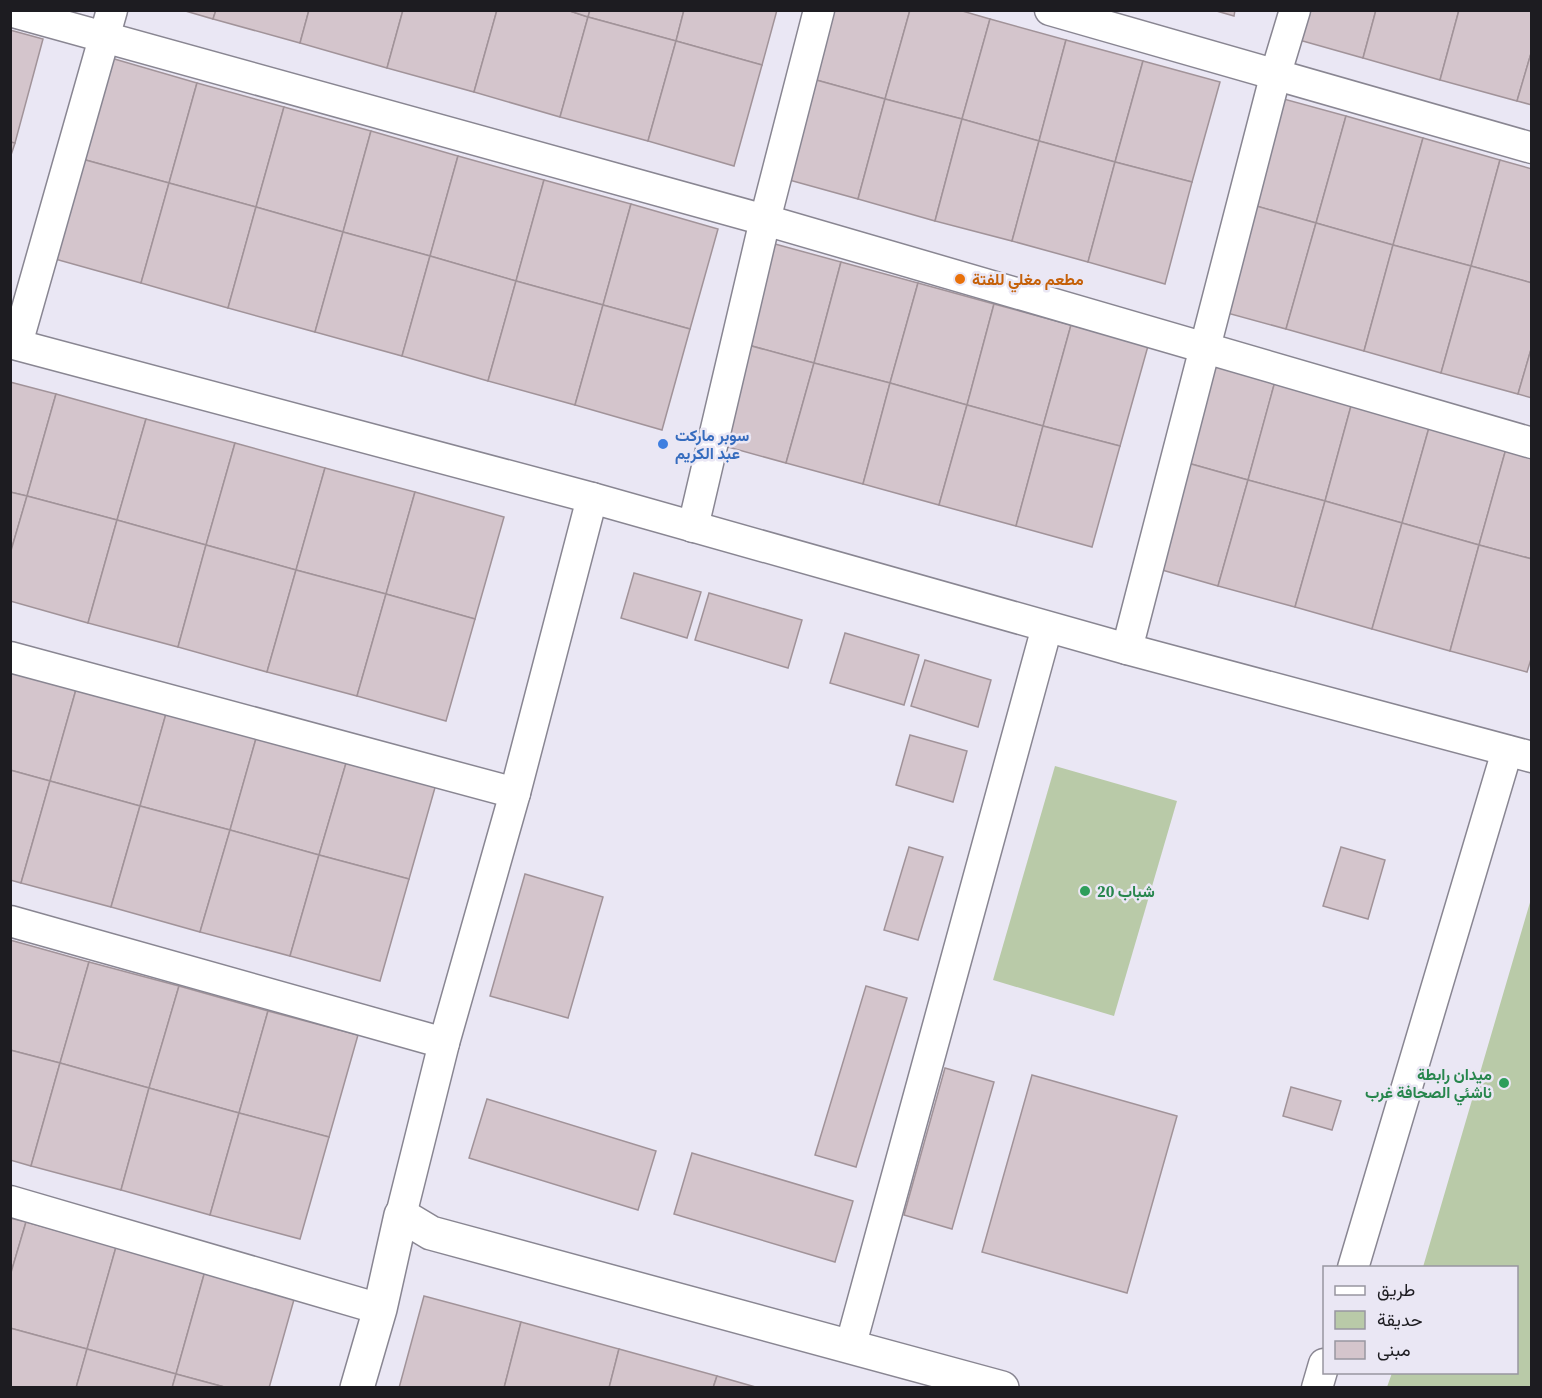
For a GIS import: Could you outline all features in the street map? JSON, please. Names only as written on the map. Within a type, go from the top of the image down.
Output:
[{"type":"street","points":[[693,527],[765,220],[819,10]]},
{"type":"street","points":[[1050,10],[1532,148]]},
{"type":"street","points":[[1127,649],[1204,346],[1276,73],[1295,10]]},
{"type":"street","points":[[10,11],[108,24],[765,220],[1532,443]]},
{"type":"street","points":[[108,24],[14,343],[592,498],[1047,627],[1519,754],[1354,1266]]},
{"type":"street","points":[[357,1388],[380,1308],[444,1043],[515,793],[592,498]]},
{"type":"street","points":[[851,1344],[1047,627]]},
{"type":"street","points":[[10,657],[515,793]]},
{"type":"street","points":[[10,921],[444,1043]]},
{"type":"street","points":[[10,1201],[380,1308]]},
{"type":"street","points":[[401,1215],[431,1233],[851,1344],[1002,1388]]},
{"type":"street","points":[[1317,1388],[1323,1367]]},
{"type":"green space","name":"شباب 20","points":[[1055,766],[1177,801],[1114,1016],[993,980]]},
{"type":"green space","name":"ميدان رابطة ناشئي الصحافة غرب","points":[[1531,899],[1531,1387],[1387,1387],[1392,1374],[1518,1374],[1518,1266],[1423,1266]]},
{"type":"building","points":[[182,10],[216,10],[213,19]]},
{"type":"building","points":[[216,10],[309,10],[300,43],[213,19]]},
{"type":"building","points":[[309,10],[403,10],[387,68],[300,43]]},
{"type":"building","points":[[403,10],[497,10],[474,92],[387,68]]},
{"type":"building","points":[[497,10],[567,10],[588,17],[560,117],[474,92]]},
{"type":"building","points":[[567,10],[590,10],[588,17]]},
{"type":"building","points":[[590,10],[684,10],[676,41],[588,17]]},
{"type":"building","points":[[684,10],[777,10],[762,65],[676,41]]},
{"type":"building","points":[[827,10],[910,10],[885,99],[809,78]]},
{"type":"building","points":[[910,10],[959,10],[990,19],[962,119],[885,99]]},
{"type":"building","points":[[1213,10],[1235,10],[1234,16]]},
{"type":"building","points":[[1293,10],[1376,10],[1363,58],[1285,36]]},
{"type":"building","points":[[1376,10],[1459,10],[1440,80],[1363,58]]},
{"type":"building","points":[[1459,10],[1532,10],[1532,50],[1517,101],[1440,80]]},
{"type":"building","points":[[588,17],[676,41],[648,141],[560,117]]},
{"type":"building","points":[[990,19],[1066,40],[1039,141],[962,119]]},
{"type":"building","points":[[10,30],[43,39],[15,143],[10,142]]},
{"type":"building","points":[[1066,40],[1143,61],[1115,162],[1039,141]]},
{"type":"building","points":[[676,41],[762,65],[734,166],[648,141]]},
{"type":"building","points":[[1532,50],[1532,105],[1517,101]]},
{"type":"building","points":[[111,58],[197,83],[169,183],[82,159]]},
{"type":"building","points":[[1143,61],[1220,82],[1192,182],[1115,162]]},
{"type":"building","points":[[809,78],[885,99],[858,199],[782,178]]},
{"type":"building","points":[[197,83],[284,107],[256,207],[169,183]]},
{"type":"building","points":[[1269,95],[1346,116],[1316,223],[1239,201]]},
{"type":"building","points":[[885,99],[962,119],[935,221],[858,199]]},
{"type":"building","points":[[284,107],[371,131],[343,232],[256,207]]},
{"type":"building","points":[[1346,116],[1423,138],[1393,245],[1316,223]]},
{"type":"building","points":[[962,119],[1039,141],[1012,241],[935,221]]},
{"type":"building","points":[[371,131],[458,156],[430,256],[343,232]]},
{"type":"building","points":[[1423,138],[1500,160],[1471,266],[1393,245]]},
{"type":"building","points":[[1039,141],[1115,162],[1088,262],[1012,241]]},
{"type":"building","points":[[10,142],[15,143],[10,158]]},
{"type":"building","points":[[458,156],[544,180],[516,281],[430,256]]},
{"type":"building","points":[[82,159],[169,183],[141,283],[55,259]]},
{"type":"building","points":[[1500,160],[1532,169],[1532,283],[1471,266]]},
{"type":"building","points":[[1115,162],[1192,182],[1165,284],[1088,262]]},
{"type":"building","points":[[544,180],[631,204],[603,305],[516,281]]},
{"type":"building","points":[[169,183],[256,207],[228,308],[141,283]]},
{"type":"building","points":[[1239,201],[1316,223],[1286,329],[1209,308]]},
{"type":"building","points":[[631,204],[718,229],[690,329],[603,305]]},
{"type":"building","points":[[256,207],[343,232],[315,332],[228,308]]},
{"type":"building","points":[[1316,223],[1393,245],[1364,351],[1286,329]]},
{"type":"building","points":[[343,232],[430,256],[402,356],[315,332]]},
{"type":"building","points":[[764,241],[841,262],[814,363],[737,342]]},
{"type":"building","points":[[1393,245],[1471,266],[1441,373],[1364,351]]},
{"type":"building","points":[[430,256],[516,281],[488,381],[402,356]]},
{"type":"building","points":[[841,262],[918,283],[890,383],[814,363]]},
{"type":"building","points":[[1471,266],[1532,283],[1532,346],[1518,394],[1441,373]]},
{"type":"building","points":[[516,281],[603,305],[575,405],[488,381]]},
{"type":"building","points":[[918,283],[994,304],[967,405],[890,383]]},
{"type":"building","points":[[994,304],[1071,325],[1043,426],[967,405]]},
{"type":"building","points":[[603,305],[690,329],[662,430],[575,405]]},
{"type":"building","points":[[1071,325],[1148,346],[1120,446],[1043,426]]},
{"type":"building","points":[[737,342],[814,363],[786,463],[710,442]]},
{"type":"building","points":[[1532,346],[1532,398],[1518,394]]},
{"type":"building","points":[[1200,351],[1277,374],[1248,480],[1170,458]]},
{"type":"building","points":[[814,363],[890,383],[863,484],[786,463]]},
{"type":"building","points":[[1277,374],[1354,395],[1325,501],[1248,480]]},
{"type":"building","points":[[10,382],[56,394],[27,496],[10,492]]},
{"type":"building","points":[[890,383],[967,405],[939,505],[863,484]]},
{"type":"building","points":[[56,394],[146,419],[117,520],[27,496]]},
{"type":"building","points":[[1354,395],[1432,417],[1402,523],[1325,501]]},
{"type":"building","points":[[967,405],[1043,426],[1016,526],[939,505]]},
{"type":"building","points":[[1432,417],[1509,438],[1479,545],[1402,523]]},
{"type":"building","points":[[146,419],[235,443],[206,545],[117,520]]},
{"type":"building","points":[[1043,426],[1120,446],[1092,547],[1016,526]]},
{"type":"building","points":[[1509,438],[1532,445],[1532,559],[1479,545]]},
{"type":"building","points":[[235,443],[325,468],[296,570],[206,545]]},
{"type":"building","points":[[1170,458],[1248,480],[1218,586],[1141,564]]},
{"type":"building","points":[[325,468],[415,492],[386,594],[296,570]]},
{"type":"building","points":[[1248,480],[1325,501],[1295,607],[1218,586]]},
{"type":"building","points":[[10,492],[27,496],[10,554]]},
{"type":"building","points":[[415,492],[504,517],[475,619],[386,594]]},
{"type":"building","points":[[27,496],[117,520],[88,623],[10,601],[10,554]]},
{"type":"building","points":[[1325,501],[1402,523],[1372,629],[1295,607]]},
{"type":"building","points":[[117,520],[206,545],[178,647],[88,623]]},
{"type":"building","points":[[1402,523],[1479,545],[1450,651],[1372,629]]},
{"type":"building","points":[[206,545],[296,570],[267,672],[178,647]]},
{"type":"building","points":[[1479,545],[1532,559],[1532,656],[1527,672],[1450,651]]},
{"type":"building","points":[[296,570],[386,594],[357,696],[267,672]]},
{"type":"building","points":[[634,573],[701,592],[687,638],[621,618]]},
{"type":"building","points":[[709,593],[802,620],[788,668],[695,640]]},
{"type":"building","points":[[386,594],[475,619],[446,721],[357,696]]},
{"type":"building","points":[[845,633],[919,655],[904,705],[830,683]]},
{"type":"building","points":[[10,660],[79,679],[50,781],[10,770]]},
{"type":"building","points":[[925,660],[991,680],[978,727],[911,706]]},
{"type":"building","points":[[79,679],[169,703],[140,806],[50,781]]},
{"type":"building","points":[[169,703],[259,728],[230,830],[140,806]]},
{"type":"building","points":[[259,728],[349,753],[319,855],[230,830]]},
{"type":"building","points":[[910,735],[967,751],[953,802],[896,785]]},
{"type":"building","points":[[349,753],[438,777],[409,879],[319,855]]},
{"type":"building","points":[[10,770],[50,781],[21,883],[10,880]]},
{"type":"building","points":[[50,781],[140,806],[111,907],[21,883]]},
{"type":"building","points":[[140,806],[230,830],[200,932],[111,907]]},
{"type":"building","points":[[230,830],[319,855],[290,956],[200,932]]},
{"type":"building","points":[[909,847],[943,857],[918,940],[884,930]]},
{"type":"building","points":[[1341,847],[1385,860],[1368,919],[1323,906]]},
{"type":"building","points":[[319,855],[409,879],[380,981],[290,956]]},
{"type":"building","points":[[525,874],[603,897],[568,1018],[490,996]]},
{"type":"building","points":[[10,940],[89,962],[60,1063],[10,1050]]},
{"type":"building","points":[[89,962],[179,986],[149,1088],[60,1063]]},
{"type":"building","points":[[179,986],[268,1011],[239,1113],[149,1088]]},
{"type":"building","points":[[866,986],[907,998],[856,1167],[815,1155]]},
{"type":"building","points":[[268,1011],[358,1035],[329,1137],[239,1113]]},
{"type":"building","points":[[10,1050],[60,1063],[31,1166],[10,1160]]},
{"type":"building","points":[[60,1063],[149,1088],[121,1190],[31,1166]]},
{"type":"building","points":[[945,1068],[994,1082],[952,1229],[904,1215]]},
{"type":"building","points":[[1032,1075],[1177,1116],[1127,1293],[982,1252]]},
{"type":"building","points":[[1291,1087],[1341,1101],[1332,1130],[1283,1116]]},
{"type":"building","points":[[149,1088],[239,1113],[210,1215],[121,1190]]},
{"type":"building","points":[[487,1099],[656,1151],[638,1210],[469,1158]]},
{"type":"building","points":[[239,1113],[329,1137],[300,1239],[210,1215]]},
{"type":"building","points":[[692,1153],[853,1201],[835,1262],[674,1214]]},
{"type":"building","points":[[10,1218],[26,1222],[10,1276]]},
{"type":"building","points":[[26,1222],[116,1247],[87,1349],[10,1328],[10,1276]]},
{"type":"building","points":[[116,1247],[205,1271],[176,1374],[87,1349]]},
{"type":"building","points":[[205,1271],[295,1296],[269,1388],[228,1388],[176,1374]]},
{"type":"building","points":[[424,1296],[521,1322],[504,1388],[399,1388]]},
{"type":"building","points":[[521,1322],[619,1349],[609,1388],[504,1388]]},
{"type":"building","points":[[10,1328],[87,1349],[76,1388],[10,1388]]},
{"type":"building","points":[[87,1349],[176,1374],[172,1388],[76,1388]]},
{"type":"building","points":[[619,1349],[717,1376],[713,1388],[609,1388]]},
{"type":"building","points":[[176,1374],[228,1388],[172,1388]]},
{"type":"building","points":[[717,1376],[759,1388],[713,1388]]},
{"type":"place","name":"مطعم مغلي للفتة","points":[[960,279]]},
{"type":"place","name":"سوبر ماركت عبد الكريم","points":[[663,444]]},
{"type":"place","name":"شباب 20","points":[[1085,891]]},
{"type":"place","name":"ميدان رابطة ناشئي الصحافة غرب","points":[[1504,1083]]}]
